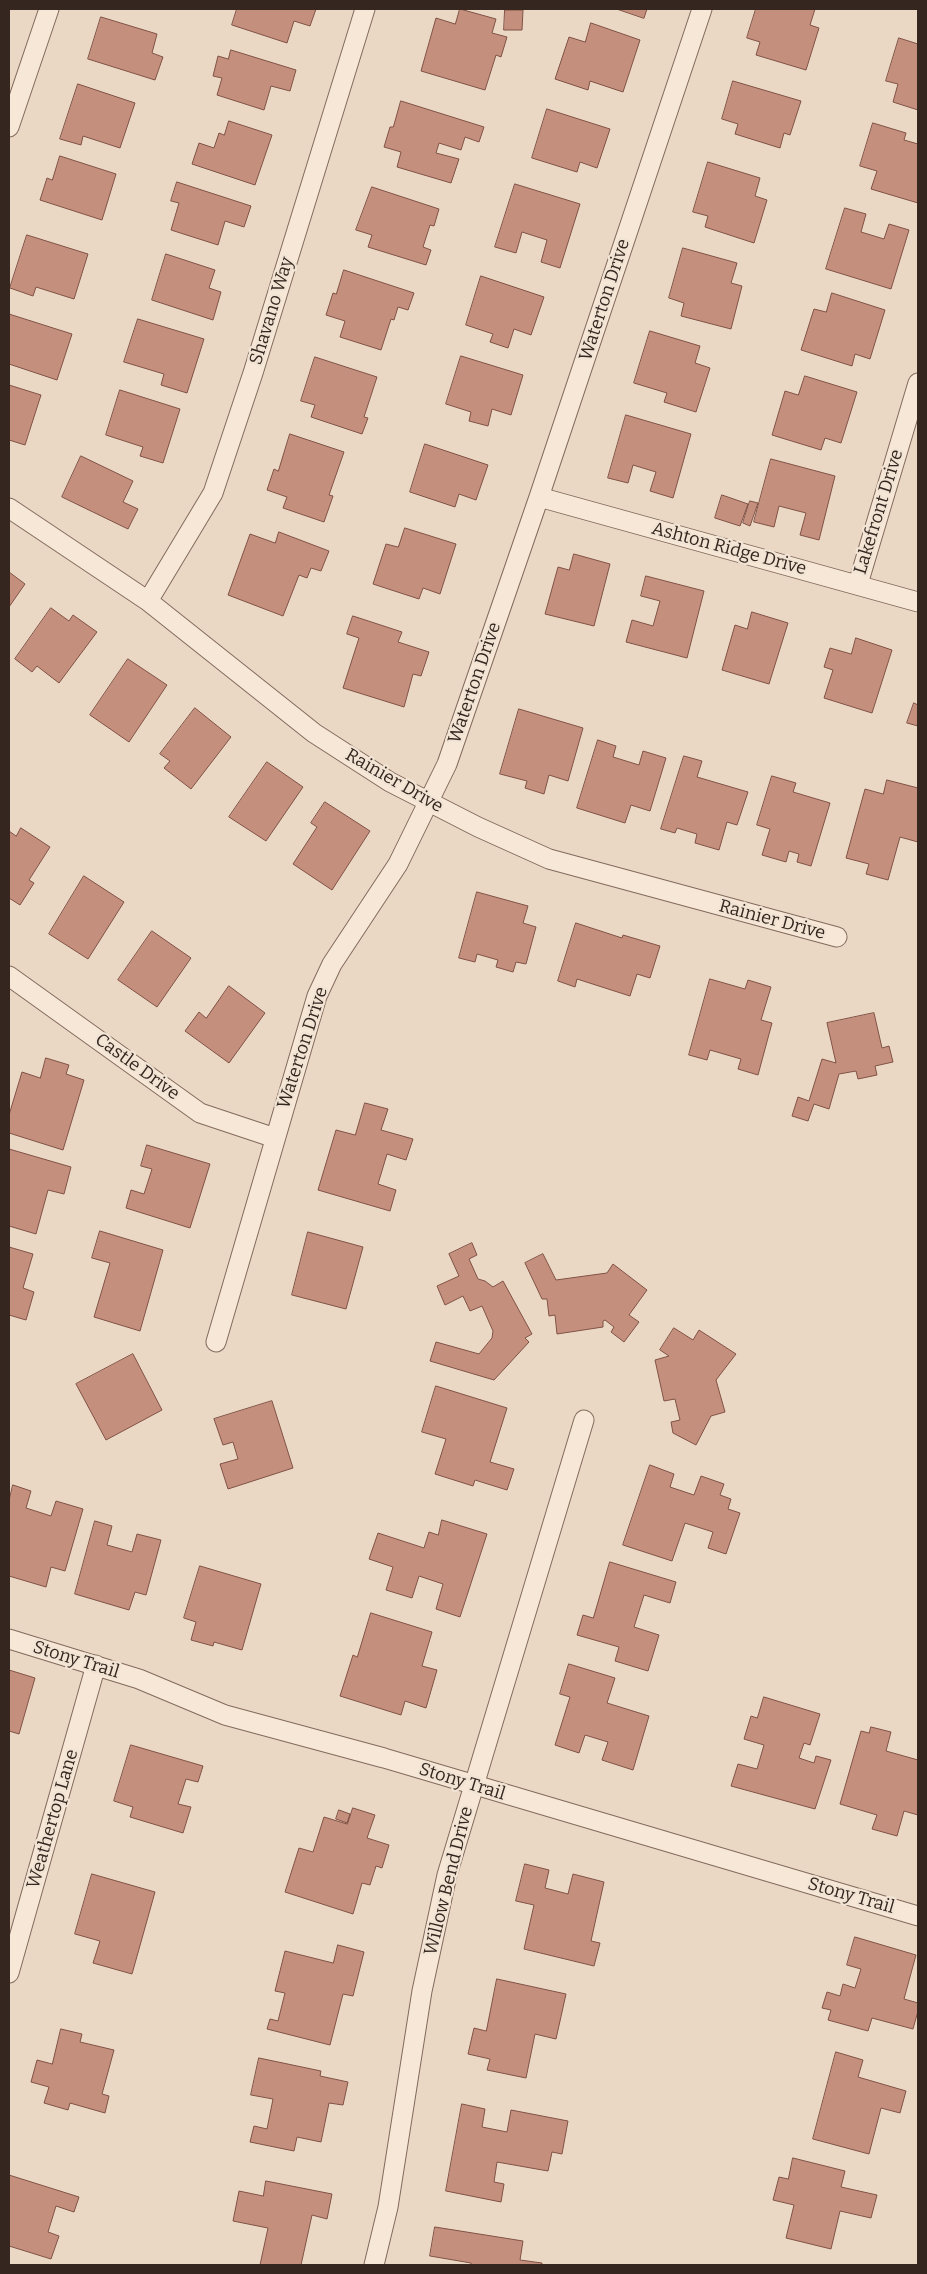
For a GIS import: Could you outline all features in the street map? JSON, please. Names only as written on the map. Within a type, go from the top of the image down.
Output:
[{"type":"street","points":[[9,126],[49,9]]},
{"type":"street","name":"Shavano Way","points":[[148,601],[212,493],[254,373],[365,9]]},
{"type":"street","name":"Waterton Drive","points":[[216,1342],[317,996],[332,964],[398,864],[429,802],[453,746],[539,497],[702,9]]},
{"type":"street","name":"Lakefront Drive","points":[[858,584],[918,383]]},
{"type":"street","name":"Ashton Ridge Drive","points":[[539,497],[918,602]]},
{"type":"street","name":"Rainier Drive","points":[[9,508],[148,601],[314,733],[390,782],[478,827],[549,859],[838,937]]},
{"type":"street","name":"Castle Drive","points":[[12,985],[200,1113],[275,1138]]},
{"type":"street","name":"Willow Bend Drive","points":[[374,2265],[388,2207],[422,1991],[447,1875],[584,1420]]},
{"type":"street","name":"Stony Trail","points":[[9,1640],[139,1679],[225,1715],[384,1758],[918,1916]]},
{"type":"street","name":"Weathertop Lane","points":[[9,1972],[96,1665]]},
{"type":"building","points":[[237,9],[316,9],[310,26],[294,21],[287,43],[232,25]]},
{"type":"building","points":[[460,9],[496,19],[492,33],[507,37],[501,57],[496,55],[485,90],[421,71],[436,18],[455,24]]},
{"type":"building","points":[[617,9],[647,9],[644,18]]},
{"type":"building","points":[[756,9],[815,9],[810,25],[819,28],[806,70],[756,55],[760,42],[747,38]]},
{"type":"building","points":[[505,10],[523,10],[522,30],[504,30]]},
{"type":"building","points":[[101,17],[157,34],[152,53],[163,57],[155,80],[88,59]]},
{"type":"building","points":[[591,23],[640,40],[623,92],[590,81],[588,90],[555,79],[569,37],[585,42]]},
{"type":"building","points":[[899,38],[918,44],[918,110],[893,102],[898,84],[886,81]]},
{"type":"building","points":[[231,50],[296,70],[290,91],[271,86],[264,110],[217,95],[222,78],[213,76],[218,56],[228,59]]},
{"type":"building","points":[[733,81],[801,101],[790,135],[784,133],[780,148],[735,134],[738,124],[722,119]]},
{"type":"building","points":[[78,84],[135,103],[120,148],[83,136],[81,145],[60,139]]},
{"type":"building","points":[[401,101],[484,127],[479,142],[465,137],[461,150],[439,143],[436,153],[459,159],[451,183],[397,167],[401,152],[384,147],[390,127],[393,127]]},
{"type":"building","points":[[547,109],[610,129],[597,168],[580,162],[577,172],[532,158]]},
{"type":"building","points":[[229,121],[272,135],[255,185],[192,164],[199,143],[214,148],[219,133],[224,135]]},
{"type":"building","points":[[873,123],[906,133],[904,140],[918,144],[918,203],[871,189],[877,171],[860,166]]},
{"type":"building","points":[[60,156],[116,174],[102,220],[40,200],[47,178],[52,180]]},
{"type":"building","points":[[708,162],[760,178],[755,196],[767,200],[754,243],[705,227],[708,216],[693,212]]},
{"type":"building","points":[[177,182],[251,206],[244,227],[225,221],[218,245],[171,230],[179,203],[171,201]]},
{"type":"building","points":[[515,184],[580,204],[560,268],[541,262],[547,240],[522,232],[516,253],[495,247]]},
{"type":"building","points":[[372,187],[439,209],[434,226],[430,225],[423,247],[431,250],[426,265],[368,247],[372,235],[356,230]]},
{"type":"building","points":[[845,208],[866,214],[861,232],[884,239],[889,224],[909,230],[891,289],[826,269]]},
{"type":"building","points":[[27,235],[88,254],[74,299],[36,287],[33,296],[10,288]]},
{"type":"building","points":[[683,248],[737,263],[731,283],[742,286],[731,329],[681,316],[684,303],[669,298]]},
{"type":"building","points":[[166,254],[215,270],[209,288],[221,292],[213,320],[152,300]]},
{"type":"building","points":[[344,270],[414,293],[408,310],[398,307],[394,320],[391,319],[381,350],[340,337],[345,321],[326,315],[333,293],[336,294]]},
{"type":"building","points":[[481,276],[544,297],[531,335],[514,329],[508,348],[490,342],[493,334],[466,325]]},
{"type":"building","points":[[832,293],[885,310],[870,359],[855,354],[852,366],[801,350],[814,309],[826,312]]},
{"type":"building","points":[[9,314],[72,334],[57,380],[9,364]]},
{"type":"building","points":[[138,319],[204,339],[187,393],[161,385],[164,374],[124,362]]},
{"type":"building","points":[[650,331],[700,346],[695,363],[710,368],[696,412],[664,402],[667,393],[634,383]]},
{"type":"building","points":[[461,356],[523,375],[511,415],[492,409],[488,426],[469,421],[471,412],[446,404]]},
{"type":"building","points":[[315,357],[377,377],[364,417],[368,418],[362,434],[311,417],[315,405],[301,401]]},
{"type":"building","points":[[805,376],[857,392],[841,443],[825,438],[821,450],[772,435],[785,391],[798,395]]},
{"type":"building","points":[[9,385],[41,395],[25,445],[9,440]]},
{"type":"building","points":[[120,390],[180,409],[163,463],[140,456],[143,447],[106,435]]},
{"type":"building","points":[[626,415],[691,434],[673,498],[650,491],[656,472],[633,465],[628,483],[608,478]]},
{"type":"building","points":[[290,434],[344,452],[329,495],[333,496],[324,522],[283,508],[287,497],[267,490],[274,469],[278,471]]},
{"type":"building","points":[[425,444],[488,465],[476,500],[459,494],[455,507],[410,492]]},
{"type":"building","points":[[81,456],[133,481],[123,502],[138,509],[128,529],[62,497]]},
{"type":"building","points":[[771,459],[835,476],[819,540],[800,535],[806,513],[779,506],[774,527],[754,522]]},
{"type":"building","points":[[722,495],[748,504],[740,526],[715,518]]},
{"type":"building","points":[[750,501],[758,503],[750,526],[743,523]]},
{"type":"building","points":[[405,528],[456,544],[440,594],[423,588],[419,599],[373,584],[386,544],[398,547]]},
{"type":"building","points":[[279,532],[329,551],[321,571],[311,568],[307,578],[299,575],[283,616],[228,595],[250,534],[275,543]]},
{"type":"building","points":[[574,554],[610,564],[594,626],[545,614],[558,567],[569,570]]},
{"type":"building","points":[[9,572],[25,584],[9,607]]},
{"type":"building","points":[[646,576],[704,591],[687,658],[626,642],[632,620],[653,626],[660,601],[641,596]]},
{"type":"building","points":[[51,608],[69,621],[73,615],[97,632],[59,683],[37,666],[32,672],[15,659]]},
{"type":"building","points":[[752,612],[788,623],[769,684],[722,670],[735,625],[747,629]]},
{"type":"building","points":[[353,616],[402,632],[398,642],[429,652],[421,676],[413,674],[404,707],[343,688],[359,638],[347,634]]},
{"type":"building","points":[[856,638],[892,650],[872,713],[824,698],[833,670],[824,667],[830,648],[851,654]]},
{"type":"building","points":[[128,659],[167,685],[129,742],[90,715]]},
{"type":"building","points":[[914,703],[918,705],[918,726],[907,723]]},
{"type":"building","points":[[195,708],[231,737],[191,789],[164,768],[170,761],[160,754]]},
{"type":"building","points":[[519,709],[583,728],[568,781],[549,775],[544,794],[525,788],[527,781],[500,774]]},
{"type":"building","points":[[598,740],[616,746],[613,757],[639,765],[643,751],[666,758],[650,811],[631,805],[625,823],[577,808]]},
{"type":"building","points":[[684,756],[702,761],[697,777],[748,792],[737,825],[727,822],[719,850],[695,843],[697,834],[677,828],[675,833],[661,829]]},
{"type":"building","points":[[267,762],[303,787],[266,841],[229,817]]},
{"type":"building","points":[[772,776],[796,783],[793,792],[830,803],[811,866],[797,862],[799,854],[789,851],[786,862],[762,855],[770,829],[757,825]]},
{"type":"building","points":[[887,780],[918,788],[918,842],[900,837],[888,880],[866,874],[869,864],[846,858],[865,789],[883,794]]},
{"type":"building","points":[[325,802],[370,831],[332,890],[293,864],[317,827],[311,823]]},
{"type":"building","points":[[21,828],[50,847],[29,880],[34,883],[20,905],[9,898],[9,831],[16,836]]},
{"type":"building","points":[[84,876],[124,902],[88,959],[49,934]]},
{"type":"building","points":[[477,892],[528,906],[523,923],[536,927],[526,964],[516,962],[513,972],[496,967],[498,960],[477,954],[475,962],[459,958]]},
{"type":"building","points":[[576,923],[622,938],[623,935],[660,946],[650,978],[637,974],[630,996],[577,979],[575,987],[558,981]]},
{"type":"building","points":[[152,931],[191,958],[157,1007],[118,980]]},
{"type":"building","points":[[710,979],[745,989],[748,980],[771,987],[761,1020],[772,1023],[758,1075],[738,1069],[741,1059],[710,1050],[707,1060],[689,1055]]},
{"type":"building","points":[[229,986],[265,1013],[229,1063],[185,1031],[199,1012],[206,1018]]},
{"type":"building","points":[[874,1013],[882,1048],[889,1046],[893,1062],[875,1066],[877,1075],[858,1079],[856,1071],[839,1074],[829,1109],[814,1104],[808,1121],[792,1116],[798,1097],[809,1101],[822,1059],[836,1063],[827,1023]]},
{"type":"building","points":[[46,1058],[69,1065],[66,1074],[84,1080],[63,1150],[9,1133],[9,1115],[22,1072],[40,1078]]},
{"type":"building","points":[[365,1103],[388,1109],[381,1130],[413,1139],[406,1160],[387,1154],[378,1184],[396,1190],[390,1211],[318,1190],[336,1130],[355,1135]]},
{"type":"building","points":[[147,1145],[210,1164],[190,1228],[126,1208],[131,1190],[144,1194],[152,1169],[141,1166]]},
{"type":"building","points":[[9,1149],[71,1167],[64,1194],[48,1190],[36,1234],[9,1226]]},
{"type":"building","points":[[100,1231],[163,1250],[140,1331],[94,1317],[110,1263],[92,1258]]},
{"type":"building","points":[[308,1232],[363,1247],[346,1309],[292,1295]]},
{"type":"building","points":[[472,1243],[477,1255],[469,1259],[478,1279],[485,1281],[493,1287],[503,1281],[532,1334],[525,1338],[529,1342],[494,1380],[430,1361],[436,1342],[479,1354],[492,1338],[493,1331],[482,1306],[470,1311],[463,1296],[445,1305],[437,1286],[459,1276],[449,1254]]},
{"type":"building","points":[[9,1247],[33,1254],[23,1288],[34,1292],[26,1320],[9,1315]]},
{"type":"building","points":[[543,1254],[556,1280],[607,1273],[613,1264],[647,1290],[629,1315],[639,1322],[624,1342],[611,1332],[614,1327],[605,1320],[603,1321],[603,1327],[557,1334],[555,1315],[549,1316],[547,1299],[542,1299],[525,1263]]},
{"type":"building","points":[[674,1328],[693,1340],[699,1330],[736,1354],[716,1380],[725,1412],[711,1416],[696,1445],[673,1433],[671,1422],[680,1420],[675,1399],[664,1401],[655,1360],[669,1356],[660,1350]]},
{"type":"building","points":[[133,1354],[162,1410],[106,1440],[76,1384]]},
{"type":"building","points":[[436,1386],[507,1408],[490,1462],[514,1469],[507,1490],[475,1480],[473,1486],[435,1474],[446,1439],[422,1432]]},
{"type":"building","points":[[272,1401],[293,1468],[228,1489],[220,1464],[238,1459],[233,1442],[223,1445],[214,1419]]},
{"type":"building","points":[[650,1465],[674,1474],[670,1487],[694,1495],[701,1476],[724,1484],[720,1495],[731,1499],[728,1509],[740,1513],[726,1554],[708,1548],[713,1532],[685,1523],[672,1561],[623,1545]]},
{"type":"building","points":[[13,1485],[31,1491],[26,1508],[51,1516],[56,1501],[83,1509],[65,1571],[51,1567],[46,1587],[9,1576],[9,1501]]},
{"type":"building","points":[[442,1520],[487,1534],[460,1617],[436,1609],[443,1584],[419,1576],[412,1598],[386,1590],[393,1567],[369,1559],[378,1533],[424,1548],[429,1532],[438,1535]]},
{"type":"building","points":[[95,1521],[112,1526],[107,1545],[132,1552],[137,1534],[161,1540],[146,1595],[135,1592],[129,1610],[75,1594]]},
{"type":"building","points":[[610,1562],[676,1582],[670,1603],[644,1595],[634,1627],[659,1635],[648,1671],[615,1661],[619,1647],[577,1635],[583,1615],[593,1618]]},
{"type":"building","points":[[200,1566],[261,1584],[242,1650],[214,1642],[213,1646],[191,1640],[196,1622],[184,1618]]},
{"type":"building","points":[[371,1613],[432,1632],[422,1666],[437,1670],[426,1708],[405,1701],[401,1715],[340,1696],[353,1655],[357,1657]]},
{"type":"building","points":[[569,1664],[615,1678],[607,1703],[649,1716],[633,1770],[602,1760],[608,1742],[585,1735],[579,1753],[555,1745],[570,1697],[560,1694]]},
{"type":"building","points":[[9,1670],[35,1678],[19,1734],[9,1731]]},
{"type":"building","points":[[764,1697],[820,1714],[810,1745],[804,1743],[799,1758],[814,1763],[816,1756],[831,1760],[815,1809],[731,1786],[738,1764],[757,1769],[764,1745],[744,1739],[751,1716],[757,1718]]},
{"type":"building","points":[[871,1727],[891,1732],[886,1751],[918,1760],[918,1815],[904,1811],[897,1836],[872,1829],[877,1815],[840,1804],[861,1731],[869,1733]]},
{"type":"building","points":[[131,1745],[203,1766],[198,1782],[186,1779],[178,1804],[191,1807],[183,1833],[130,1817],[133,1807],[114,1801]]},
{"type":"building","points":[[353,1808],[375,1815],[367,1838],[389,1845],[382,1868],[376,1866],[370,1885],[362,1883],[353,1914],[285,1892],[299,1848],[313,1852],[324,1817],[347,1824]]},
{"type":"building","points":[[339,1810],[350,1814],[347,1823],[336,1819]]},
{"type":"building","points":[[525,1864],[549,1870],[545,1888],[568,1894],[573,1874],[604,1882],[591,1941],[600,1943],[594,1966],[524,1949],[534,1905],[516,1901]]},
{"type":"building","points":[[92,1874],[155,1892],[132,1974],[93,1963],[100,1941],[75,1934]]},
{"type":"building","points":[[855,1937],[916,1955],[904,1999],[918,2003],[918,2011],[913,2029],[872,2018],[868,2031],[828,2020],[831,2010],[822,2008],[827,1992],[840,1996],[843,1984],[855,1988],[861,1969],[847,1965]]},
{"type":"building","points":[[338,1945],[364,1952],[353,1996],[343,1994],[330,2045],[267,2029],[270,2019],[278,2021],[285,1993],[275,1991],[285,1951],[333,1963]]},
{"type":"building","points":[[497,1979],[566,1994],[556,2039],[535,2034],[526,2078],[487,2070],[490,2059],[468,2054],[474,2028],[486,2031]]},
{"type":"building","points":[[61,2029],[82,2034],[80,2042],[114,2050],[102,2094],[109,2096],[105,2113],[70,2103],[68,2110],[44,2103],[49,2087],[31,2082],[37,2060],[52,2064]]},
{"type":"building","points":[[836,2052],[863,2060],[858,2077],[906,2091],[900,2113],[881,2108],[869,2154],[813,2139]]},
{"type":"building","points":[[259,2058],[321,2071],[320,2076],[348,2082],[343,2105],[329,2103],[321,2142],[297,2137],[294,2151],[250,2142],[254,2126],[267,2129],[273,2099],[251,2095]]},
{"type":"building","points":[[462,2104],[485,2109],[482,2127],[507,2132],[511,2110],[568,2121],[562,2154],[552,2152],[548,2171],[497,2162],[494,2182],[504,2184],[501,2202],[446,2191]]},
{"type":"building","points":[[793,2158],[845,2171],[841,2187],[877,2195],[871,2218],[840,2211],[831,2249],[786,2238],[794,2205],[773,2200],[779,2177],[788,2179]]},
{"type":"building","points":[[9,2175],[79,2197],[74,2212],[56,2206],[48,2232],[59,2236],[51,2259],[9,2246]]},
{"type":"building","points":[[266,2181],[332,2194],[327,2219],[312,2215],[301,2265],[260,2265],[268,2228],[233,2221],[239,2191],[263,2196]]},
{"type":"building","points":[[435,2227],[523,2241],[520,2260],[542,2263],[542,2265],[471,2265],[471,2263],[430,2256]]}]
